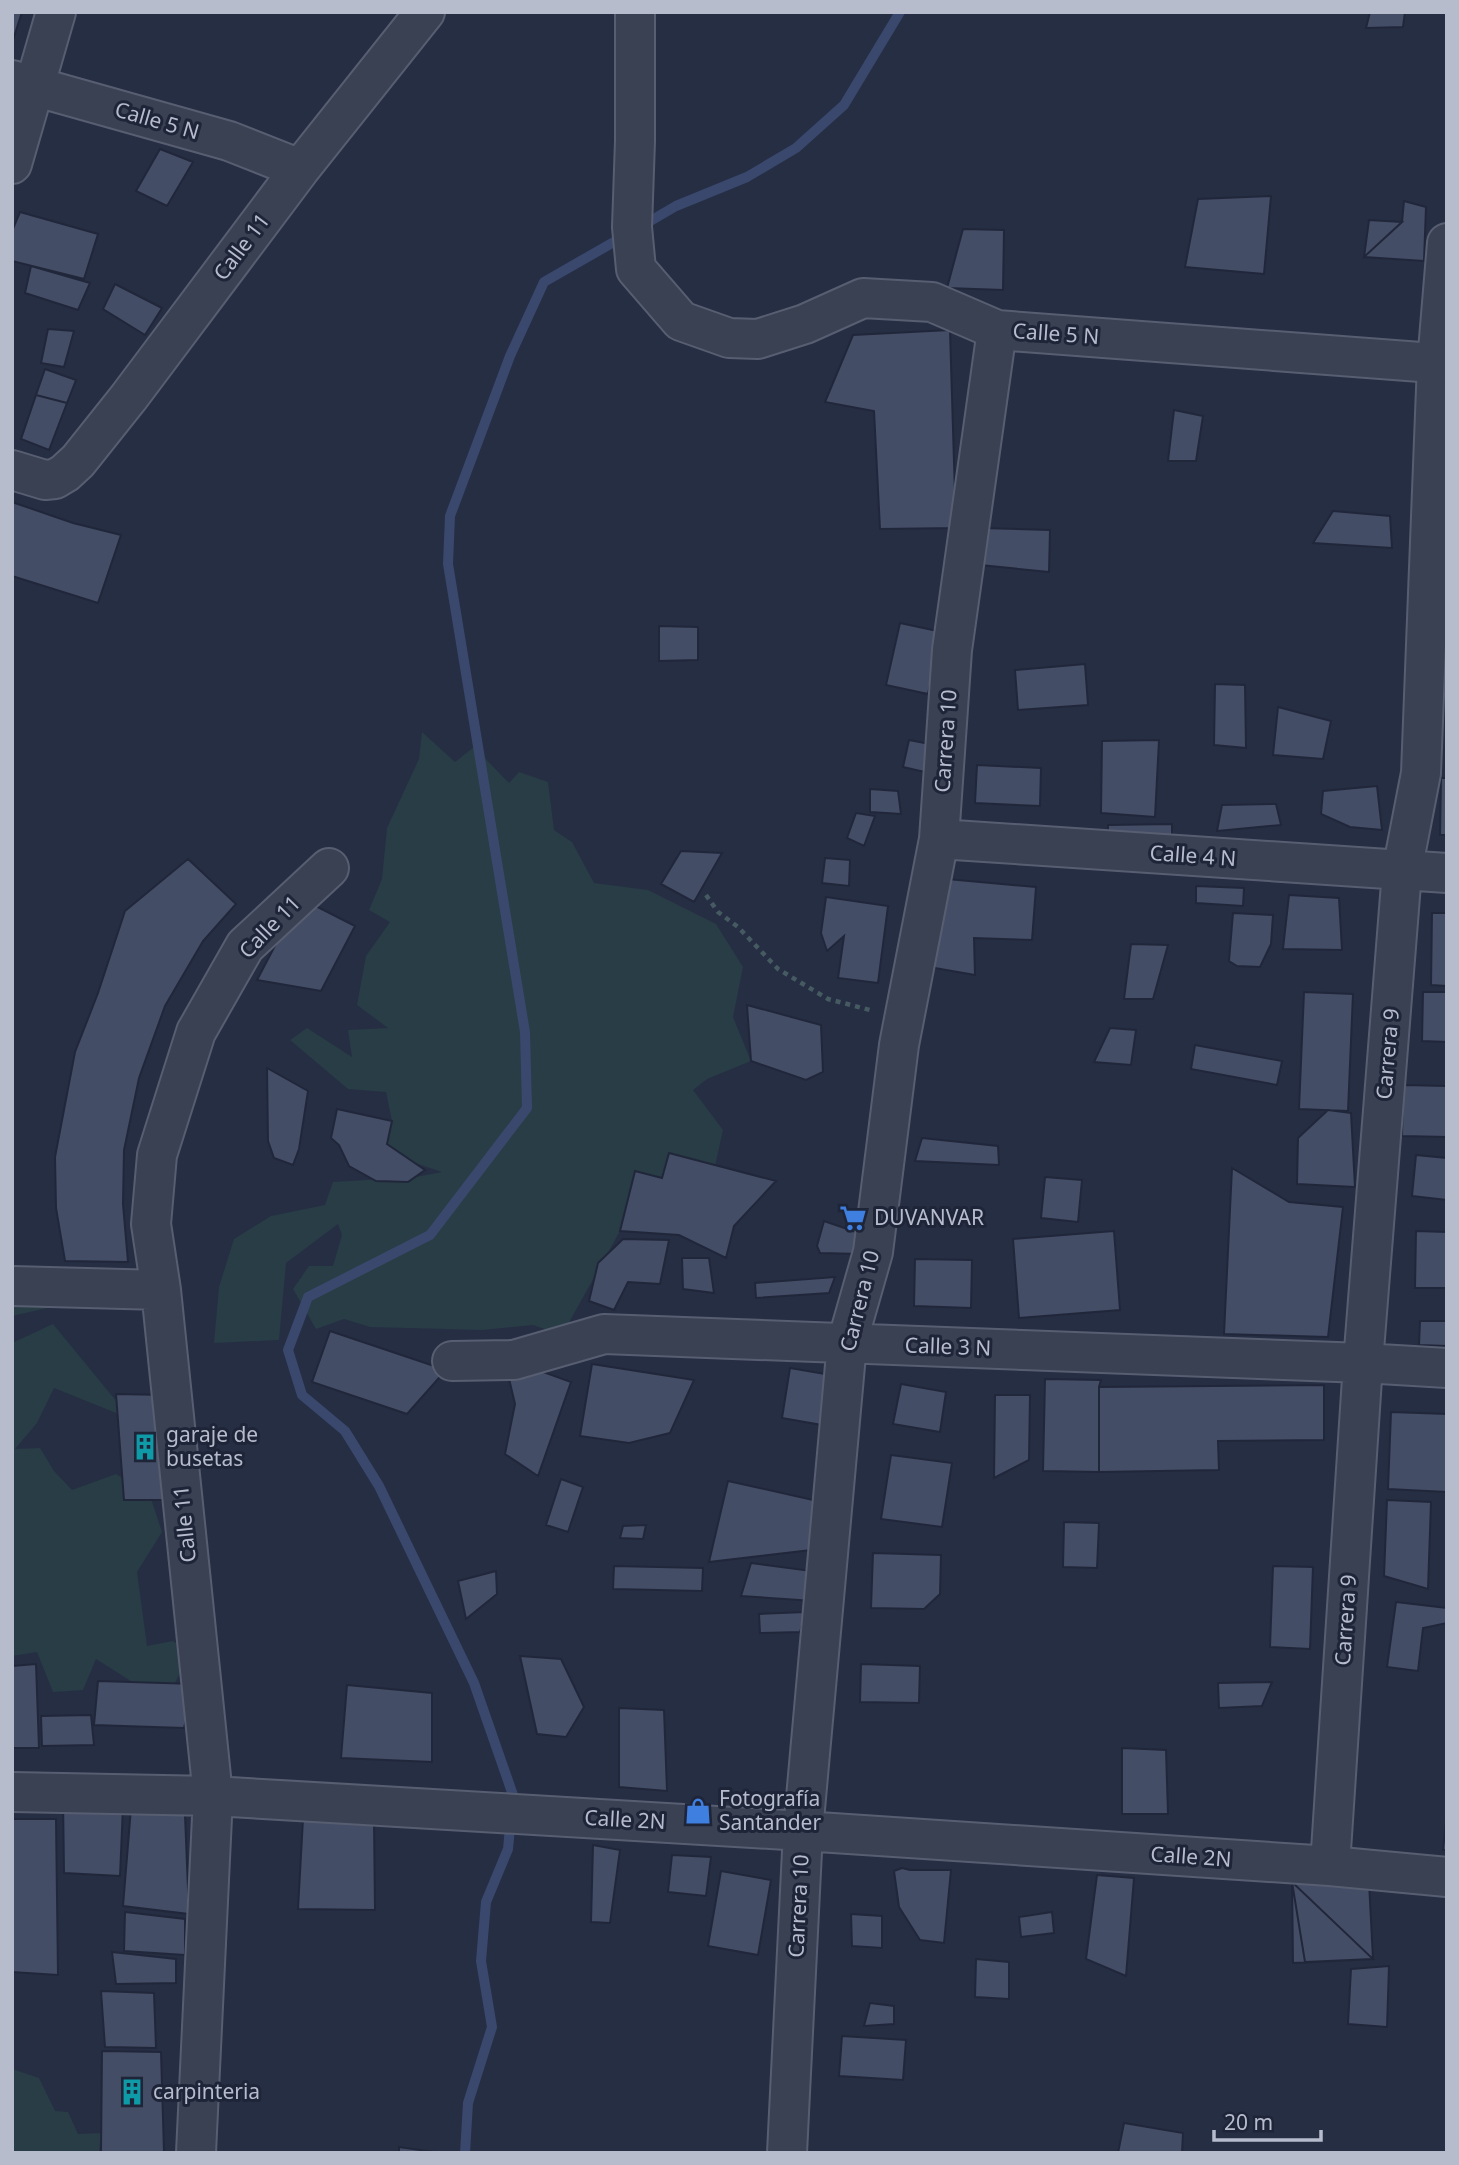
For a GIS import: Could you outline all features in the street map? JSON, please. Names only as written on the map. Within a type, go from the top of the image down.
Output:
[{"type":"street","points":[[12,164],[24,83],[56,12]]},
{"type":"street","name":"Calle 11","points":[[12,470],[46,480],[55,479],[65,474],[78,461],[300,169],[425,12]]},
{"type":"street","name":"Calle 5 N","points":[[636,26],[632,227],[636,270],[681,321],[729,338],[758,339],[805,324],[863,298],[932,302],[997,330],[1442,363]]},
{"type":"street","name":"Calle 5 N","points":[[24,83],[229,142],[300,169]]},
{"type":"street","name":"Carrera 9","points":[[1330,1866],[1363,1363],[1402,871],[1421,773],[1447,243]]},
{"type":"street","name":"Carrera 10","points":[[787,2153],[803,1831],[847,1343],[873,1252],[899,1045],[939,839],[952,650],[997,330]]},
{"type":"street","name":"Calle 4 N","points":[[939,839],[1447,873]]},
{"type":"street","name":"Calle 11","points":[[197,2153],[213,1796],[152,1224],[157,1155],[196,1032],[245,946],[329,869]]},
{"type":"street","points":[[12,1286],[161,1290]]},
{"type":"street","name":"Calle 3 N","points":[[452,1361],[514,1360],[604,1334],[1447,1368]]},
{"type":"street","name":"Calle 2N","points":[[12,1792],[213,1796],[453,1810],[1330,1866],[1447,1877]]},
{"type":"path","points":[[706,895],[718,912],[738,927],[778,969],[828,999],[875,1011],[899,1045]]},
{"type":"shaded area","points":[[422,732],[455,762],[474,747],[509,783],[519,772],[548,782],[554,830],[572,842],[594,883],[648,890],[716,924],[743,967],[733,1017],[751,1061],[707,1079],[693,1090],[723,1130],[715,1166],[669,1154],[662,1178],[635,1171],[620,1231],[562,1335],[533,1325],[482,1330],[370,1327],[344,1319],[316,1329],[293,1289],[309,1266],[333,1266],[342,1235],[338,1224],[286,1263],[279,1340],[214,1343],[219,1287],[234,1239],[271,1216],[325,1205],[333,1182],[416,1177],[442,1172],[415,1163],[387,1144],[392,1121],[386,1092],[348,1089],[290,1040],[307,1028],[352,1057],[348,1030],[388,1028],[357,1005],[366,956],[390,922],[369,910],[382,879],[387,828],[419,759]]},
{"type":"shaded area","points":[[12,1281],[49,1287],[52,1307],[12,1316]]},
{"type":"shaded area","points":[[53,1324],[131,1419],[54,1388],[37,1423],[15,1449],[40,1448],[54,1471],[72,1490],[116,1474],[150,1496],[162,1532],[137,1572],[147,1646],[173,1641],[190,1652],[175,1683],[134,1683],[96,1659],[83,1690],[53,1692],[37,1652],[12,1656],[12,1343]]},
{"type":"shaded area","points":[[12,2069],[39,2078],[55,2111],[68,2112],[78,2134],[101,2133],[99,2153],[12,2153]]},
{"type":"building","points":[[12,12],[22,12],[12,43]]},
{"type":"building","points":[[1370,12],[1405,12],[1403,27],[1366,28]]},
{"type":"building","points":[[160,149],[193,162],[167,206],[136,191]]},
{"type":"building","points":[[1271,196],[1264,274],[1185,267],[1198,199]]},
{"type":"building","points":[[1404,201],[1426,207],[1424,261],[1364,257],[1369,220],[1402,222]]},
{"type":"building","points":[[20,212],[98,234],[84,279],[12,261],[12,231]]},
{"type":"building","points":[[1369,220],[1402,222],[1364,257]]},
{"type":"building","points":[[963,229],[1004,230],[1003,290],[947,288]]},
{"type":"building","points":[[31,266],[90,283],[78,310],[25,293]]},
{"type":"building","points":[[115,284],[162,308],[145,335],[103,309]]},
{"type":"building","points":[[48,329],[74,331],[64,367],[41,363]]},
{"type":"building","points":[[950,330],[956,528],[880,529],[874,411],[825,402],[853,335]]},
{"type":"building","points":[[45,369],[76,380],[67,403],[36,395]]},
{"type":"building","points":[[36,395],[67,403],[49,450],[21,439]]},
{"type":"building","points":[[1174,410],[1203,416],[1196,461],[1168,461]]},
{"type":"building","points":[[12,502],[73,523],[121,535],[98,603],[12,576]]},
{"type":"building","points":[[1333,511],[1390,516],[1392,548],[1313,543]]},
{"type":"building","points":[[982,528],[1050,530],[1049,572],[980,565]]},
{"type":"building","points":[[900,623],[942,632],[928,694],[886,685]]},
{"type":"building","points":[[659,626],[698,627],[698,660],[659,661]]},
{"type":"building","points":[[1085,664],[1088,705],[1018,710],[1015,670]]},
{"type":"building","points":[[1215,684],[1245,685],[1246,748],[1214,745]]},
{"type":"building","points":[[1278,707],[1331,721],[1323,759],[1273,755]]},
{"type":"building","points":[[909,740],[935,745],[929,773],[903,767]]},
{"type":"building","points":[[1159,740],[1155,817],[1101,813],[1102,741]]},
{"type":"building","points":[[977,765],[1041,768],[1040,806],[975,803]]},
{"type":"building","points":[[1441,778],[1447,778],[1447,835],[1440,835]]},
{"type":"building","points":[[1377,786],[1382,830],[1350,827],[1321,814],[1323,791]]},
{"type":"building","points":[[870,789],[898,791],[901,814],[870,812]]},
{"type":"building","points":[[1276,804],[1281,825],[1217,831],[1222,805]]},
{"type":"building","points":[[856,813],[875,816],[864,846],[847,838]]},
{"type":"building","points":[[1172,824],[1172,844],[1108,844],[1108,825]]},
{"type":"building","points":[[681,851],[722,853],[694,902],[661,884]]},
{"type":"building","points":[[825,858],[850,860],[849,886],[822,883]]},
{"type":"building","points":[[188,859],[236,904],[203,941],[165,1006],[139,1078],[124,1150],[123,1204],[128,1262],[65,1261],[56,1208],[55,1157],[75,1052],[125,911]]},
{"type":"building","points":[[936,878],[1036,887],[1032,940],[974,938],[975,975],[929,967]]},
{"type":"building","points":[[1196,886],[1244,888],[1243,906],[1196,903]]},
{"type":"building","points":[[1289,895],[1339,898],[1342,950],[1283,949]]},
{"type":"building","points":[[826,897],[888,906],[878,983],[838,978],[844,936],[827,951],[821,933]]},
{"type":"building","points":[[300,898],[355,926],[321,991],[257,980]]},
{"type":"building","points":[[1233,913],[1273,915],[1271,944],[1260,967],[1237,966],[1229,961]]},
{"type":"building","points":[[1432,913],[1447,913],[1447,986],[1431,985]]},
{"type":"building","points":[[1131,944],[1168,945],[1153,999],[1124,999]]},
{"type":"building","points":[[1304,992],[1353,994],[1348,1111],[1299,1109]]},
{"type":"building","points":[[1423,992],[1447,992],[1447,1042],[1422,1041]]},
{"type":"building","points":[[747,1005],[821,1025],[823,1072],[806,1080],[751,1061]]},
{"type":"building","points":[[1110,1028],[1136,1030],[1131,1065],[1094,1062]]},
{"type":"building","points":[[1195,1045],[1282,1061],[1277,1085],[1191,1069]]},
{"type":"building","points":[[267,1068],[308,1091],[299,1149],[293,1165],[274,1158],[268,1141]]},
{"type":"building","points":[[1403,1085],[1447,1086],[1447,1137],[1402,1136]]},
{"type":"building","points":[[337,1109],[392,1121],[387,1144],[425,1170],[408,1182],[376,1181],[349,1166],[339,1145],[331,1138]]},
{"type":"building","points":[[1328,1110],[1351,1113],[1355,1187],[1297,1184],[1298,1138]]},
{"type":"building","points":[[922,1138],[998,1146],[999,1165],[915,1161]]},
{"type":"building","points":[[669,1153],[776,1181],[734,1226],[726,1258],[679,1235],[620,1231],[635,1171],[662,1178]]},
{"type":"building","points":[[1416,1155],[1447,1158],[1447,1200],[1412,1196]]},
{"type":"building","points":[[1232,1168],[1289,1202],[1343,1207],[1328,1337],[1224,1334]]},
{"type":"building","points":[[1045,1177],[1082,1180],[1078,1222],[1041,1218]]},
{"type":"building","points":[[824,1221],[856,1232],[860,1254],[820,1253],[817,1246]]},
{"type":"building","points":[[1114,1231],[1120,1310],[1019,1318],[1013,1239]]},
{"type":"building","points":[[1416,1231],[1447,1232],[1447,1288],[1415,1288]]},
{"type":"building","points":[[623,1239],[669,1240],[660,1284],[628,1282],[614,1310],[589,1301],[598,1263]]},
{"type":"building","points":[[682,1258],[709,1258],[714,1293],[683,1289]]},
{"type":"building","points":[[915,1259],[972,1260],[971,1308],[914,1306]]},
{"type":"building","points":[[835,1277],[829,1293],[756,1298],[755,1283]]},
{"type":"building","points":[[1420,1321],[1447,1321],[1447,1346],[1419,1345]]},
{"type":"building","points":[[330,1331],[446,1370],[407,1414],[312,1382]]},
{"type":"building","points":[[592,1364],[694,1380],[670,1433],[629,1443],[580,1436]]},
{"type":"building","points":[[506,1366],[527,1366],[571,1382],[538,1476],[505,1454],[515,1404]]},
{"type":"building","points":[[790,1368],[831,1375],[822,1425],[782,1418]]},
{"type":"building","points":[[1045,1379],[1101,1380],[1099,1472],[1043,1471]]},
{"type":"building","points":[[901,1384],[946,1392],[940,1432],[893,1424]]},
{"type":"building","points":[[1324,1385],[1324,1440],[1218,1441],[1219,1470],[1099,1472],[1099,1387]]},
{"type":"building","name":"garaje de busetas","points":[[116,1394],[166,1395],[174,1500],[124,1500]]},
{"type":"building","points":[[995,1395],[1030,1395],[1029,1460],[994,1478]]},
{"type":"building","points":[[1391,1412],[1447,1414],[1447,1492],[1388,1489]]},
{"type":"building","points":[[891,1455],[952,1463],[942,1527],[881,1519]]},
{"type":"building","points":[[561,1479],[583,1487],[568,1532],[546,1525]]},
{"type":"building","points":[[728,1481],[822,1502],[811,1550],[709,1562]]},
{"type":"building","points":[[1387,1500],[1431,1502],[1428,1589],[1384,1576]]},
{"type":"building","points":[[1064,1522],[1099,1523],[1097,1568],[1063,1567]]},
{"type":"building","points":[[646,1525],[643,1539],[620,1538],[623,1526]]},
{"type":"building","points":[[873,1553],[941,1555],[940,1594],[924,1609],[871,1608]]},
{"type":"building","points":[[751,1563],[819,1572],[814,1601],[741,1596]]},
{"type":"building","points":[[614,1566],[703,1568],[702,1591],[613,1589]]},
{"type":"building","points":[[1273,1566],[1313,1567],[1310,1649],[1270,1647]]},
{"type":"building","points":[[496,1571],[497,1594],[466,1619],[458,1581]]},
{"type":"building","points":[[1396,1602],[1447,1608],[1447,1623],[1423,1628],[1418,1671],[1387,1667]]},
{"type":"building","points":[[806,1612],[800,1632],[760,1633],[759,1614]]},
{"type":"building","points":[[520,1656],[561,1659],[584,1707],[566,1737],[537,1734]]},
{"type":"building","points":[[36,1664],[39,1748],[12,1748],[12,1666]]},
{"type":"building","points":[[861,1664],[920,1666],[919,1703],[860,1702]]},
{"type":"building","points":[[98,1681],[195,1684],[184,1728],[94,1725]]},
{"type":"building","points":[[1272,1682],[1262,1706],[1219,1708],[1218,1683]]},
{"type":"building","points":[[347,1685],[432,1693],[432,1762],[341,1758]]},
{"type":"building","points":[[619,1708],[664,1710],[667,1791],[619,1787]]},
{"type":"building","points":[[91,1715],[94,1745],[42,1746],[41,1716]]},
{"type":"building","points":[[1122,1748],[1166,1750],[1168,1814],[1122,1814]]},
{"type":"building","points":[[63,1799],[123,1806],[120,1876],[64,1873]]},
{"type":"building","points":[[131,1808],[185,1815],[189,1914],[123,1906]]},
{"type":"building","points":[[1447,1812],[1447,1850],[1443,1850]]},
{"type":"building","points":[[12,1819],[56,1819],[58,1975],[12,1972]]},
{"type":"building","points":[[303,1819],[374,1821],[375,1910],[298,1909]]},
{"type":"building","points":[[593,1845],[620,1850],[610,1923],[591,1922]]},
{"type":"building","points":[[672,1855],[711,1857],[706,1896],[668,1892]]},
{"type":"building","points":[[902,1868],[951,1870],[944,1943],[920,1940],[899,1907],[894,1871]]},
{"type":"building","points":[[721,1871],[771,1880],[758,1955],[708,1946]]},
{"type":"building","points":[[1097,1875],[1134,1878],[1126,1976],[1086,1959]]},
{"type":"building","points":[[1292,1882],[1373,1959],[1293,1963]]},
{"type":"building","points":[[1292,1882],[1369,1882],[1373,1959],[1305,1962]]},
{"type":"building","points":[[125,1912],[185,1919],[185,1955],[124,1951]]},
{"type":"building","points":[[1052,1912],[1054,1933],[1021,1937],[1019,1917]]},
{"type":"building","points":[[851,1914],[882,1916],[882,1948],[852,1946]]},
{"type":"building","points":[[112,1952],[176,1959],[176,1983],[116,1984]]},
{"type":"building","points":[[976,1959],[1009,1962],[1009,1999],[975,1997]]},
{"type":"building","points":[[1389,1966],[1387,2027],[1348,2024],[1351,1969]]},
{"type":"building","points":[[101,1991],[154,1993],[156,2048],[105,2047]]},
{"type":"building","points":[[870,2003],[894,2006],[894,2024],[864,2026]]},
{"type":"building","points":[[842,2036],[906,2040],[903,2080],[839,2076]]},
{"type":"building","name":"carpinteria","points":[[102,2051],[161,2052],[164,2152],[101,2153]]},
{"type":"building","points":[[1124,2123],[1183,2133],[1182,2153],[1118,2153]]},
{"type":"building","points":[[399,2147],[434,2152],[434,2153],[399,2153]]},
{"type":"waterway","points":[[640,227],[676,206],[747,177],[796,148],[844,105],[900,12]]},
{"type":"waterway","points":[[465,2153],[468,2103],[492,2027],[481,1961],[486,1902],[508,1849],[513,1795],[474,1683],[379,1486],[345,1431],[302,1395],[288,1350],[308,1297],[430,1235],[527,1108],[525,1032],[448,564],[450,516],[510,356],[544,282],[626,235]]},
{"type":"place","name":"DUVANVAR","points":[[853,1218]]},
{"type":"place","name":"garaje de busetas","points":[[145,1447]]},
{"type":"place","name":"Fotografía Santander","points":[[698,1811]]},
{"type":"place","name":"carpinteria","points":[[132,2092]]}]
